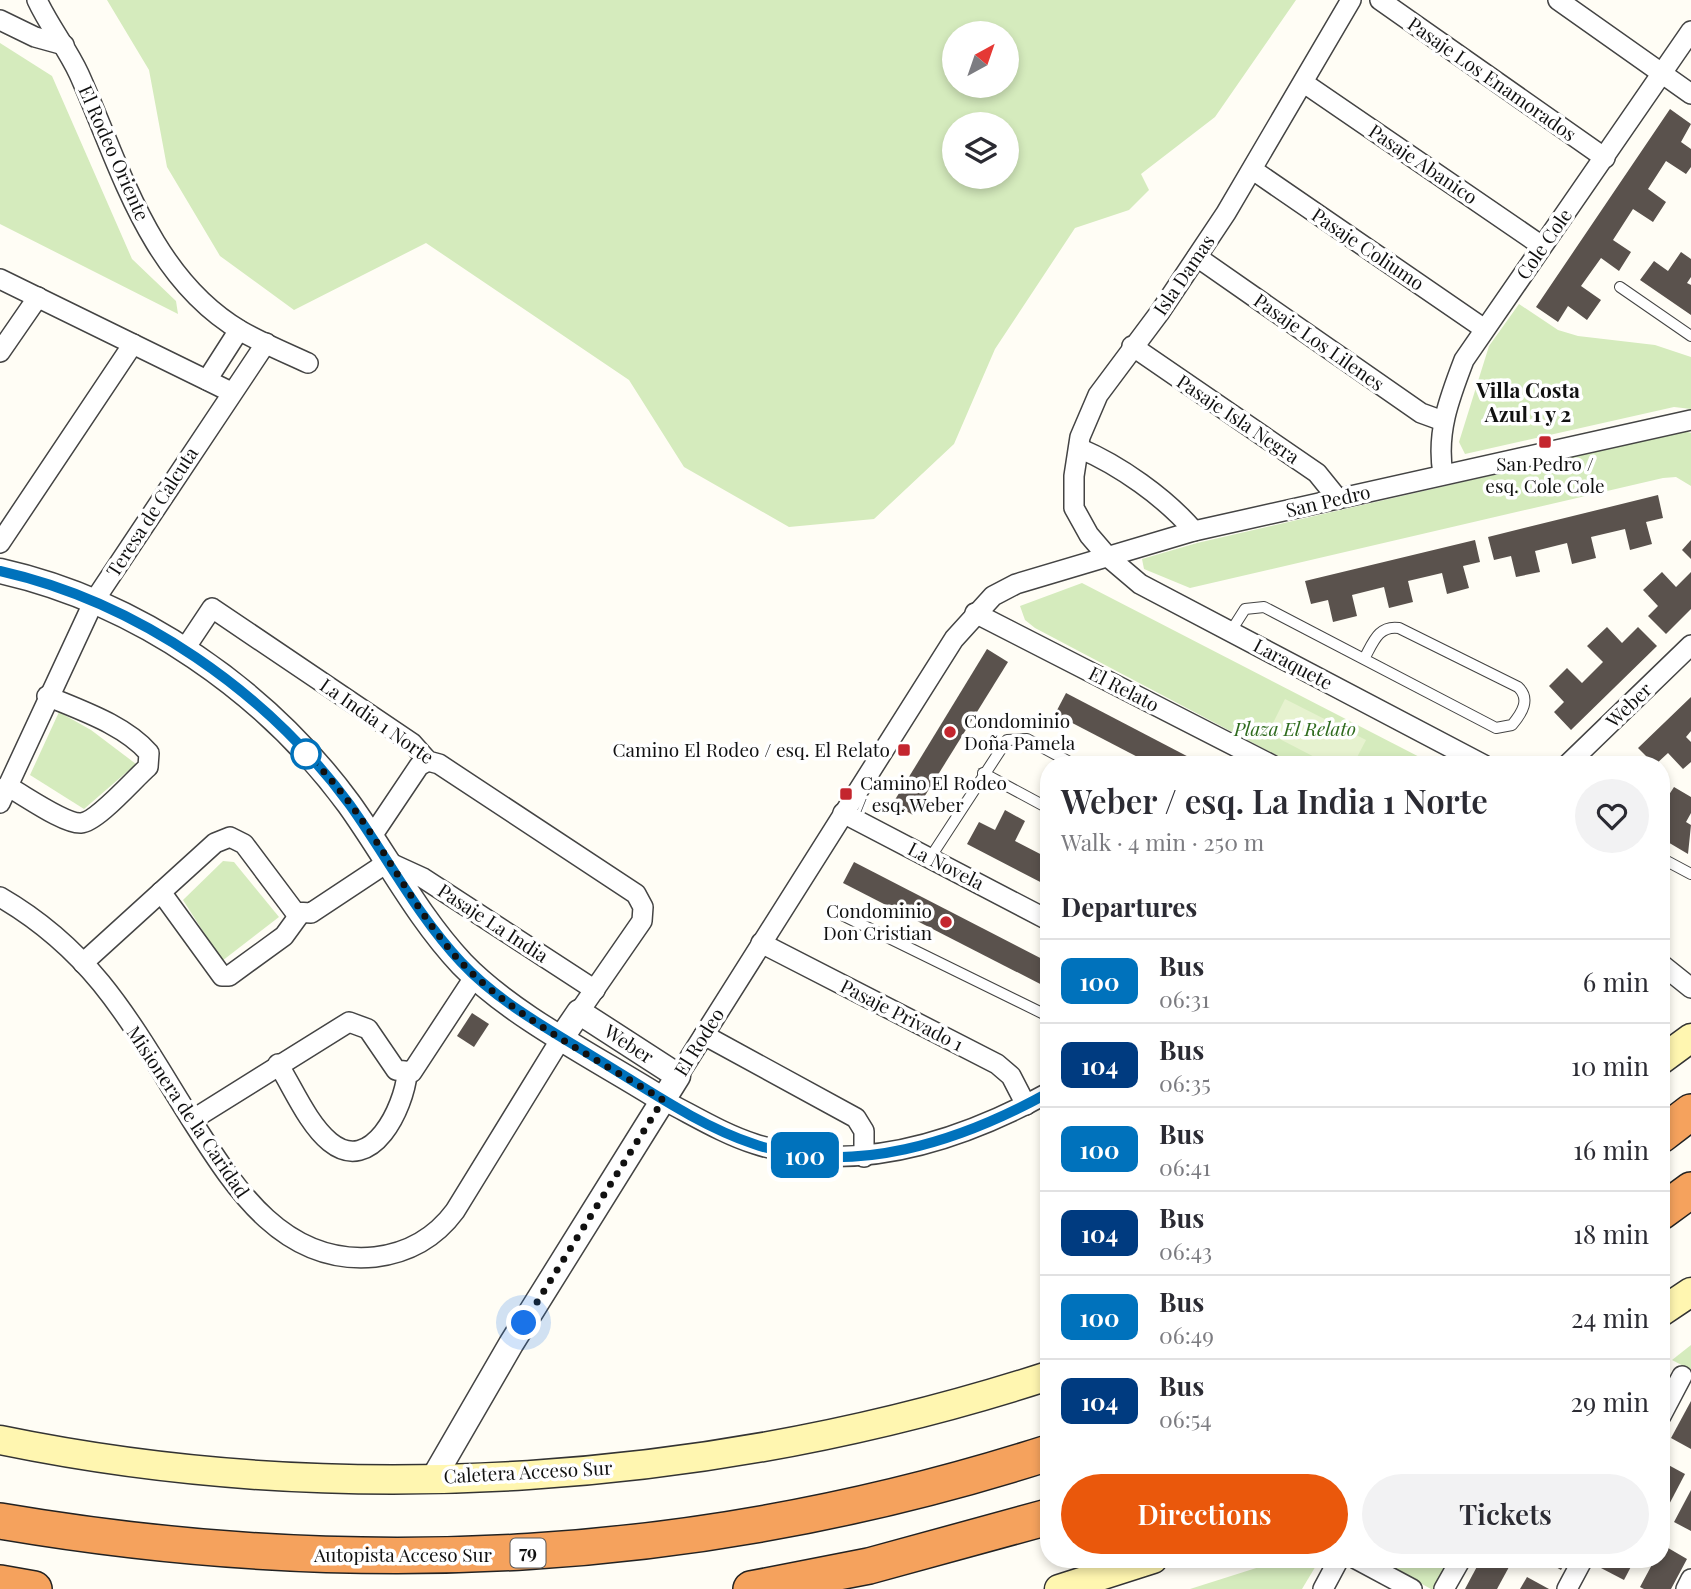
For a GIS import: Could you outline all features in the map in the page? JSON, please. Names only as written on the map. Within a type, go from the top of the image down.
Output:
[{"type":"highway","points":[[1670,1128],[1691,1112]]},
{"type":"highway","points":[[1670,1205],[1691,1189]]},
{"type":"highway","name":"Autopista Acceso Sur","points":[[0,1521],[153,1543],[301,1555],[398,1558],[519,1554],[664,1540],[808,1516],[929,1488],[1040,1455]]},
{"type":"highway","points":[[751,1589],[869,1566],[1040,1519]]},
{"type":"highway","points":[[0,1583],[34,1589]]},
{"type":"main road","points":[[1670,1053],[1691,1038]]},
{"type":"main road","points":[[1670,1306],[1691,1292]]},
{"type":"main road","name":"Caletera Acceso Sur","points":[[0,1440],[75,1453],[211,1470],[321,1477],[434,1477],[629,1465],[772,1445],[904,1417],[1040,1378]]},
{"type":"main road","points":[[1059,1589],[1125,1568]]},
{"type":"street","name":"El Rodeo Oriente","points":[[37,0],[64,45],[130,196],[158,246],[191,288],[239,330],[308,363]]},
{"type":"street","name":"Isla Damas","points":[[1107,556],[1089,535],[1074,508],[1074,476],[1079,448],[1098,395],[1197,257],[1253,170],[1351,0]]},
{"type":"street","name":"Pasaje Los Enamorados","points":[[1380,0],[1605,158]]},
{"type":"street","points":[[1558,0],[1691,94]]},
{"type":"street","points":[[0,20],[35,37],[64,45]]},
{"type":"street","name":"Cole Cole","points":[[1443,474],[1440,455],[1443,421],[1464,360],[1483,328],[1605,158],[1691,31]]},
{"type":"street","name":"Pasaje Abanico","points":[[1304,83],[1542,246]]},
{"type":"street","name":"Pasaje Coliumo","points":[[1253,170],[1483,328]]},
{"type":"street","name":"Pasaje Los Lilenes","points":[[1197,257],[1421,413],[1443,421]]},
{"type":"street","points":[[0,279],[231,392]]},
{"type":"street","points":[[0,352],[38,298]]},
{"type":"street","points":[[207,380],[239,330]]},
{"type":"street","name":"Teresa de Calcuta","points":[[4,794],[47,695],[94,601],[266,343]]},
{"type":"street","points":[[0,543],[133,344]]},
{"type":"street","name":"Pasaje Isla Negra","points":[[1132,346],[1317,473],[1338,499]]},
{"type":"street","name":"San Pedro","points":[[975,613],[993,596],[1016,584],[1194,531],[1691,420]]},
{"type":"street","points":[[1079,448],[1101,457],[1179,514],[1194,531]]},
{"type":"street","name":"Laraquete","points":[[1107,556],[1140,583],[1467,756]]},
{"type":"street","name":"Weber","points":[[0,571],[94,601],[184,650],[222,677],[292,738],[334,786],[372,836],[430,925],[475,976],[562,1037],[663,1100],[753,1144],[793,1154],[864,1157],[959,1133],[1040,1097]]},
{"type":"street","name":"La India 1 Norte","points":[[184,650],[212,608],[412,743],[428,761],[439,764],[631,890],[643,907],[638,928],[595,990]]},
{"type":"street","name":"El Relato","points":[[975,613],[1254,756]]},
{"type":"street","name":"El Rodeo","points":[[434,1477],[511,1344],[761,943],[954,639],[975,613]]},
{"type":"street","name":"Weber","points":[[1576,756],[1691,645]]},
{"type":"street","points":[[4,794],[82,823],[95,816],[150,762],[146,750],[132,739],[47,695]]},
{"type":"street","points":[[372,836],[419,766],[428,761]]},
{"type":"street","name":"La Novela","points":[[843,813],[1040,916]]},
{"type":"street","points":[[83,963],[215,843],[230,837],[244,844],[291,909],[300,914],[315,911],[388,862]]},
{"type":"street","name":"Pasaje La India","points":[[388,862],[423,878],[595,990]]},
{"type":"street","points":[[161,892],[222,976],[229,976],[284,936],[300,914]]},
{"type":"street","name":"Misionera de la Caridad","points":[[0,897],[35,920],[83,963],[118,1007],[240,1194],[283,1233],[332,1254],[365,1258],[396,1253],[425,1241],[447,1223],[579,1012]]},
{"type":"street","name":"Pasaje Privado 1","points":[[761,943],[997,1064],[1011,1076],[1026,1105]]},
{"type":"street","points":[[1670,971],[1691,988]]},
{"type":"street","points":[[278,1064],[327,1140],[352,1150],[366,1148],[382,1135],[400,1102],[407,1074],[416,1069],[475,976]]},
{"type":"street","points":[[579,1012],[595,990]]},
{"type":"street","name":"Weber","points":[[579,1012],[678,1076]]},
{"type":"street","points":[[191,1120],[343,1024],[356,1022],[368,1029],[396,1070],[407,1074]]},
{"type":"street","points":[[704,1035],[856,1118],[864,1131],[864,1157]]},
{"type":"street","points":[[1670,1399],[1682,1376]]},
{"type":"street","points":[[1323,1589],[1334,1568]]},
{"type":"street","points":[[1373,1568],[1412,1589]]},
{"type":"street","points":[[1444,1589],[1456,1568]]},
{"type":"street","points":[[1567,1589],[1578,1568]]},
{"type":"street","points":[[1686,1589],[1691,1579]]},
{"type":"lane","points":[[1620,288],[1691,336]]},
{"type":"lane","points":[[1231,631],[1245,609],[1264,607],[1496,728],[1512,725],[1525,703],[1525,695],[1518,687],[1399,628],[1386,628],[1379,632],[1364,659]]},
{"type":"lane","points":[[930,858],[1003,743],[1019,737],[1057,756]]},
{"type":"lane","points":[[984,773],[1040,804]]},
{"type":"lane","points":[[1670,863],[1691,874]]},
{"type":"lane","points":[[836,912],[1040,1012]]},
{"type":"green space","points":[[107,0],[1296,0],[1215,117],[1141,174],[1149,190],[1129,210],[1075,228],[995,349],[954,444],[874,519],[789,527],[684,467],[629,380],[426,243],[294,310],[220,256],[167,167],[149,70]]},
{"type":"green space","points":[[0,43],[52,76],[132,259],[176,301],[178,314],[0,224]]},
{"type":"green space","points":[[1519,304],[1558,330],[1578,336],[1655,345],[1691,357],[1691,409],[1674,407],[1465,454],[1459,442],[1489,346]]},
{"type":"green space","points":[[1685,431],[1691,433],[1691,486],[1676,477],[1663,478],[1190,588],[1144,569],[1142,559],[1197,543]]},
{"type":"green space","name":"Plaza El Relato","points":[[1082,583],[1418,756],[1278,756],[1035,628],[1025,620],[1020,606]]},
{"type":"green space","points":[[1285,699],[1366,740],[1358,756],[1313,756],[1268,733]]},
{"type":"green space","points":[[59,712],[91,730],[136,764],[84,809],[30,775]]},
{"type":"green space","points":[[223,861],[234,862],[279,917],[222,961],[183,900]]},
{"type":"green space","points":[[1691,1345],[1691,1370],[1672,1360]]},
{"type":"green space","points":[[1256,1568],[1315,1568],[1302,1589],[1190,1589]]},
{"type":"green space","points":[[1392,1568],[1449,1568],[1437,1589],[1431,1589]]},
{"type":"building","points":[[1670,109],[1691,124],[1681,142],[1691,149],[1691,167],[1686,174],[1666,161],[1648,189],[1666,202],[1653,222],[1633,209],[1613,240],[1631,252],[1619,271],[1601,258],[1581,286],[1601,300],[1587,320],[1568,306],[1558,322],[1536,307]]},
{"type":"building","points":[[1681,252],[1691,259],[1691,277],[1687,283],[1691,285],[1691,315],[1640,280],[1654,261],[1668,271]]},
{"type":"building","points":[[1658,495],[1663,518],[1646,522],[1652,544],[1630,550],[1625,529],[1591,537],[1596,558],[1572,564],[1567,543],[1535,551],[1540,572],[1516,577],[1511,556],[1494,560],[1488,537]]},
{"type":"building","points":[[1475,540],[1480,562],[1463,566],[1469,588],[1447,594],[1442,573],[1408,581],[1413,602],[1389,608],[1384,587],[1352,595],[1357,616],[1333,622],[1328,600],[1311,604],[1305,581]]},
{"type":"building","points":[[1691,540],[1691,559],[1682,550]]},
{"type":"building","points":[[1662,572],[1676,587],[1691,572],[1691,609],[1666,634],[1648,616],[1658,606],[1643,590]]},
{"type":"building","points":[[1607,627],[1622,643],[1638,627],[1657,646],[1571,730],[1554,712],[1564,702],[1549,686],[1567,668],[1582,683],[1603,662],[1587,646]]},
{"type":"building","name":"Condominio Doña Pamela","points":[[987,649],[1008,662],[913,815],[893,803]]},
{"type":"building","name":"Condominio Doña Pamela","points":[[1066,693],[1187,756],[1136,756],[1055,714]]},
{"type":"building","points":[[1691,697],[1691,731],[1686,737],[1691,742],[1691,762],[1683,769],[1668,753],[1665,756],[1646,756],[1638,748]]},
{"type":"building","points":[[1674,787],[1691,797],[1691,813],[1686,822],[1691,825],[1688,854],[1670,843],[1670,793]]},
{"type":"building","name":"Condominio Doña Pamela","points":[[1005,810],[1025,821],[1015,841],[1040,854],[1040,882],[967,844],[979,822],[995,830]]},
{"type":"building","name":"Condominio Don Cristian","points":[[854,862],[1040,958],[1040,984],[843,883]]},
{"type":"building","points":[[472,1013],[489,1024],[474,1047],[457,1036]]},
{"type":"building","points":[[1691,1401],[1691,1449],[1671,1438]]},
{"type":"building","points":[[1670,1466],[1685,1474],[1670,1503]]},
{"type":"building","points":[[1691,1490],[1691,1531],[1674,1522]]},
{"type":"building","points":[[1670,1549],[1687,1559],[1671,1589],[1640,1587],[1650,1568],[1670,1568]]},
{"type":"building","points":[[1476,1568],[1508,1568],[1497,1589],[1465,1589]]},
{"type":"building","points":[[1601,1568],[1630,1568],[1624,1580]]},
{"type":"building","points":[[1527,1577],[1549,1589],[1520,1589]]},
{"type":"bus line","name":"100","points":[[0,571],[94,601],[154,632],[222,677],[275,722],[321,769],[372,836],[430,925],[475,976],[492,991],[663,1100],[753,1144],[793,1154],[864,1157],[897,1151],[959,1133],[1040,1097]]},
{"type":"place","name":"San Pedro / esq. Cole Cole","points":[[1545,442]]},
{"type":"place","name":"Condominio Doña Pamela","points":[[950,732]]},
{"type":"place","name":"Camino El Rodeo / esq. El Relato","points":[[904,750]]},
{"type":"place","name":"Camino El Rodeo / esq. Weber","points":[[846,794]]},
{"type":"place","name":"Condominio Don Cristian","points":[[946,922]]},
{"type":"district","name":"Villa Costa Azul 1 y 2","points":[[1528,403]]},
{"type":"route","points":[[306,754],[321,769],[372,836],[430,925],[475,976],[492,991],[663,1100],[524,1323]]}]
